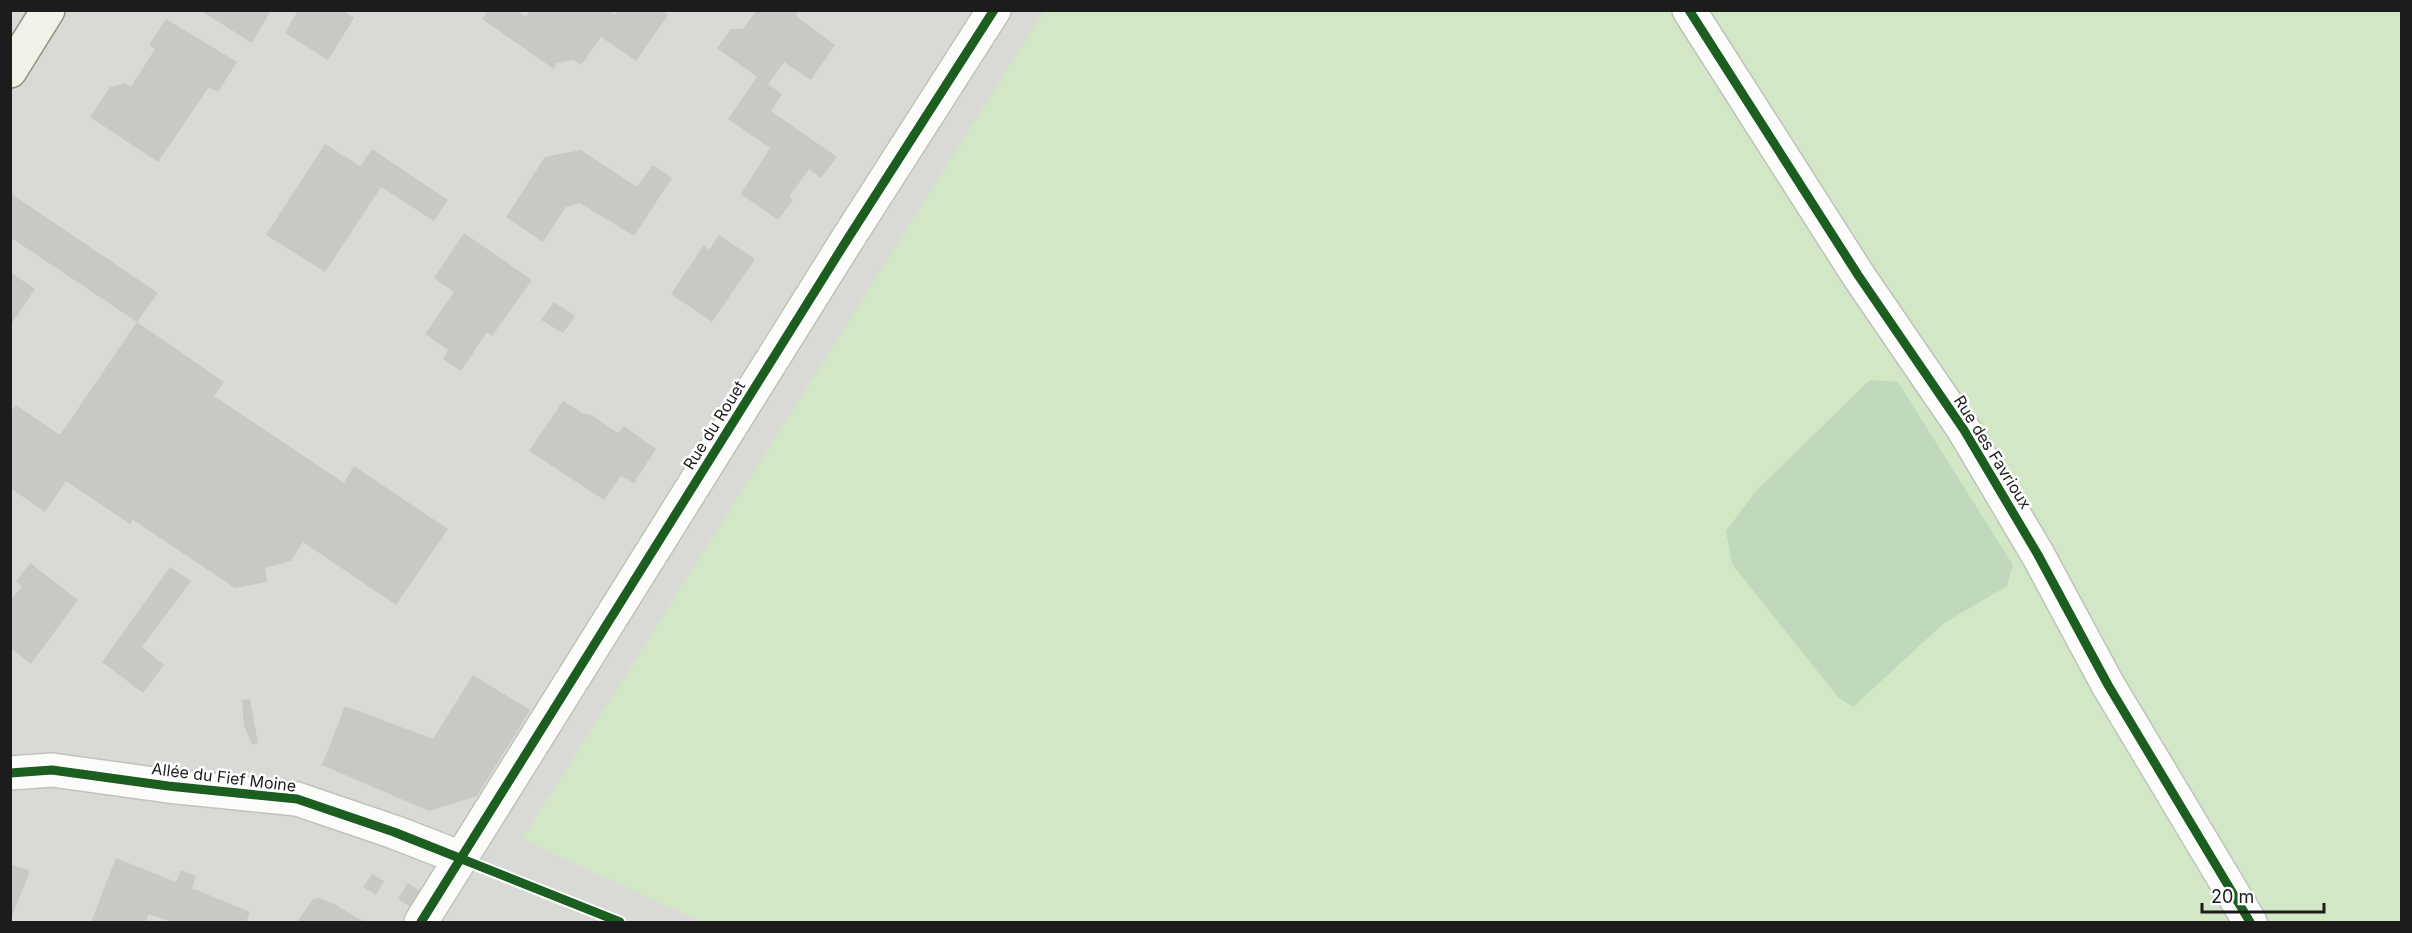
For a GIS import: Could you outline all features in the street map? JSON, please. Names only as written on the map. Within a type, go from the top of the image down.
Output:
[{"type":"street","points":[[10,70],[48,10]]},
{"type":"street","name":"Rue du Rouet","points":[[421,922],[839,253],[994,10]]},
{"type":"street","name":"Rue des Favrioux","points":[[1689,10],[1858,275],[1964,430],[2038,555],[2108,686],[2250,922]]},
{"type":"street","name":"Allée du Fief Moine","points":[[10,773],[52,770],[168,786],[297,799],[461,858]]},
{"type":"shaded area","points":[[10,11],[1045,11],[523,839],[702,922],[11,922]]},
{"type":"green space","points":[[1044,11],[2401,11],[2401,922],[702,922],[523,839]]},
{"type":"green space","points":[[1870,380],[1898,382],[2013,565],[2007,586],[1944,623],[1853,707],[1838,697],[1732,564],[1726,531],[1756,491]]},
{"type":"building","points":[[200,10],[271,10],[252,43]]},
{"type":"building","points":[[298,10],[342,10],[354,18],[328,60],[285,33]]},
{"type":"building","points":[[488,10],[517,10],[526,17],[531,10],[609,10],[615,15],[618,10],[663,10],[668,15],[636,61],[601,37],[581,65],[573,60],[557,63],[554,69],[482,19]]},
{"type":"building","points":[[757,10],[798,10],[796,16],[835,45],[811,80],[784,62],[768,84],[782,94],[771,111],[837,157],[821,178],[809,169],[789,197],[793,200],[778,220],[741,194],[770,148],[728,119],[757,77],[717,48],[731,29],[743,29]]},
{"type":"building","points":[[166,19],[237,62],[218,92],[209,87],[158,162],[90,117],[110,87],[125,83],[131,87],[155,49],[149,45]]},
{"type":"building","points":[[325,144],[360,166],[372,149],[448,200],[434,221],[381,187],[325,272],[266,235]]},
{"type":"building","points":[[581,150],[637,187],[653,165],[672,178],[634,236],[580,203],[566,207],[543,242],[506,217],[545,157]]},
{"type":"building","points":[[10,193],[158,293],[137,322],[10,237]]},
{"type":"building","points":[[464,233],[532,280],[492,336],[487,332],[461,371],[443,359],[448,350],[425,334],[454,292],[434,278]]},
{"type":"building","points":[[719,235],[755,259],[712,322],[671,294],[704,245],[709,250]]},
{"type":"building","points":[[10,272],[35,289],[10,326]]},
{"type":"building","points":[[554,302],[575,316],[563,333],[541,320]]},
{"type":"building","points":[[137,322],[224,382],[214,396],[344,483],[354,466],[448,529],[396,605],[303,542],[291,561],[265,568],[267,582],[235,588],[133,520],[130,524],[66,481],[45,512],[10,488],[10,413],[16,405],[60,435]]},
{"type":"building","points":[[563,401],[584,414],[591,415],[618,433],[624,426],[656,449],[634,483],[621,476],[604,500],[529,451]]},
{"type":"building","points":[[30,563],[78,600],[31,664],[10,648],[10,601],[22,586],[16,582]]},
{"type":"building","points":[[170,567],[191,581],[142,647],[164,665],[143,693],[102,662]]},
{"type":"building","points":[[473,675],[530,710],[477,796],[429,811],[322,765],[345,706],[433,739]]},
{"type":"building","points":[[250,699],[258,743],[252,745],[244,726],[242,700]]},
{"type":"building","points":[[116,858],[176,882],[181,870],[196,876],[192,888],[250,912],[246,922],[171,922],[149,914],[145,922],[91,922]]},
{"type":"building","points":[[10,864],[30,871],[11,918],[10,918]]},
{"type":"building","points":[[372,874],[384,881],[376,895],[363,887]]},
{"type":"building","points":[[408,883],[423,893],[414,909],[398,899]]},
{"type":"building","points":[[320,898],[364,922],[297,922],[313,899]]},
{"type":"cycle path","points":[[421,922],[845,243],[994,10]]},
{"type":"cycle path","points":[[1689,10],[1858,275],[1964,430],[2038,555],[2108,685],[2250,922]]},
{"type":"cycle path","points":[[10,773],[52,770],[168,786],[297,799],[394,832],[620,922]]}]
